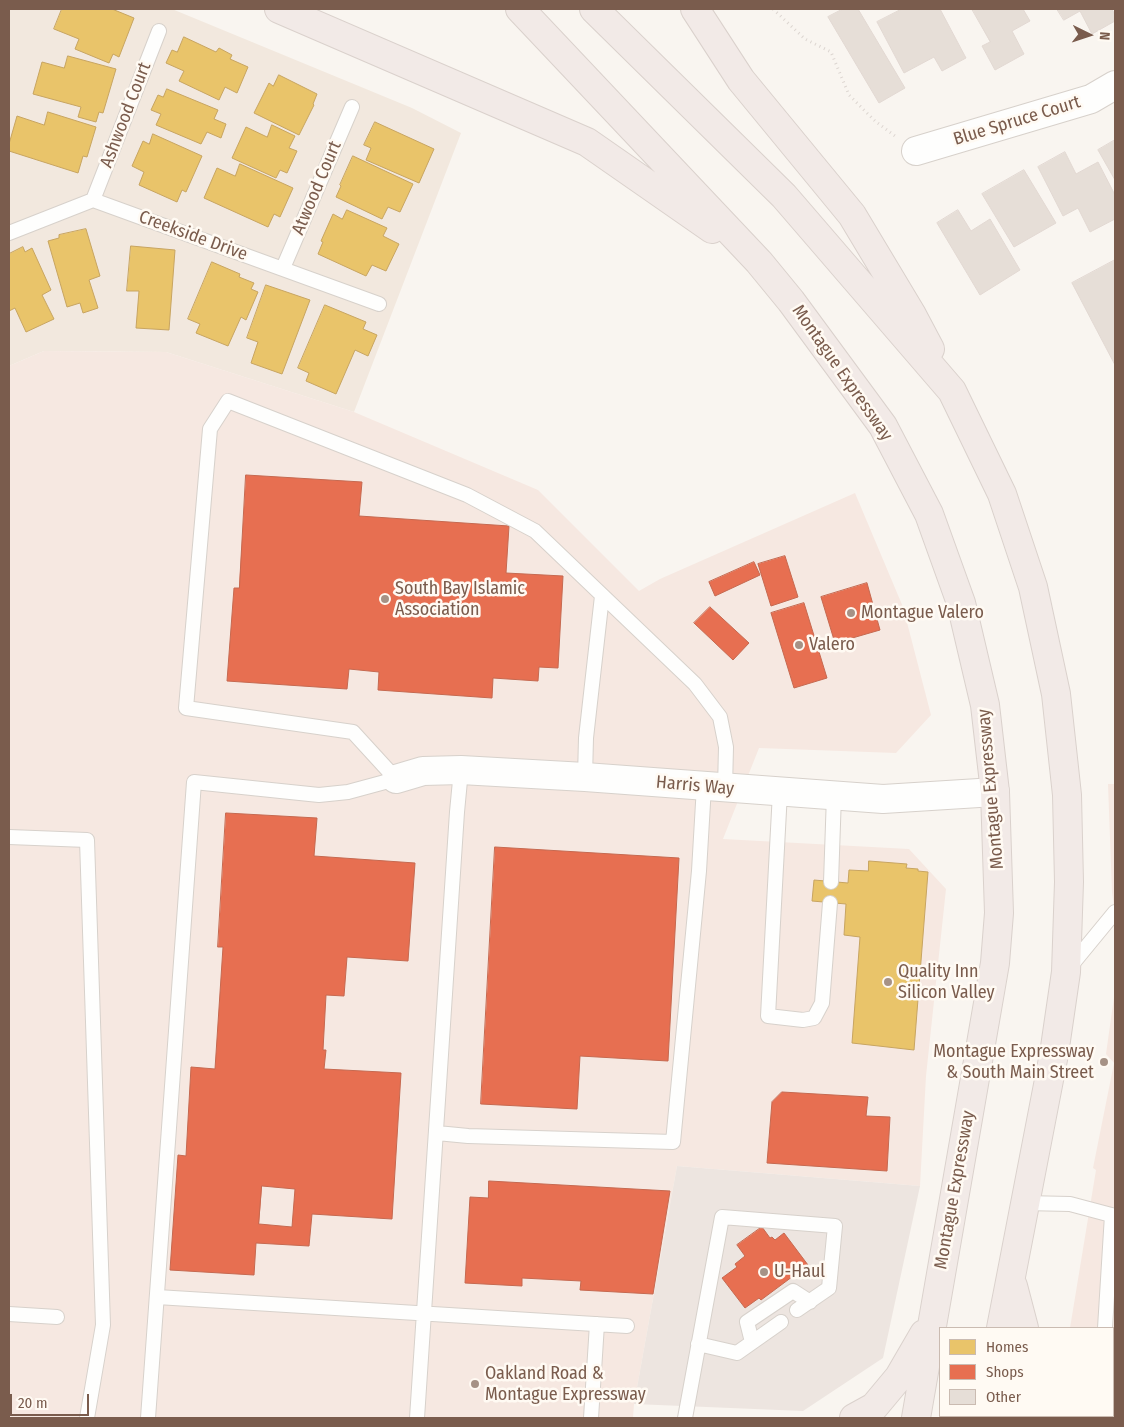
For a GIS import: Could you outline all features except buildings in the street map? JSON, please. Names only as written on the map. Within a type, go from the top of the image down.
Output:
[{"type":"highway","points":[[279,9],[587,142],[759,262]]},
{"type":"highway","name":"Montague Expressway","points":[[520,9],[759,262],[791,301],[883,426],[929,514],[961,603],[985,706],[995,792],[999,913],[995,963],[916,1418]]},
{"type":"highway","points":[[594,9],[784,196],[952,391]]},
{"type":"highway","points":[[695,9],[741,80],[852,215],[912,315],[952,391],[1002,494],[1033,587],[1056,694],[1066,795],[1069,882],[1066,972],[1054,1054],[1010,1275],[1002,1327]]},
{"type":"highway","points":[[1010,1275],[1024,1327]]},
{"type":"highway","points":[[854,1418],[874,1407],[899,1377],[933,1319]]},
{"type":"street","name":"Blue Spruce Court","points":[[916,151],[1091,98],[1115,85]]},
{"type":"street","name":"Harris Way","points":[[396,779],[423,771],[461,770],[585,777],[883,799],[995,792]]},
{"type":"lane","name":"Ashwood Court","points":[[93,200],[159,31]]},
{"type":"lane","name":"Atwood Court","points":[[283,268],[352,108]]},
{"type":"lane","points":[[9,233],[93,200]]},
{"type":"lane","name":"Creekside Drive","points":[[93,200],[379,304]]},
{"type":"lane","points":[[148,1418],[194,782],[319,795],[348,792],[396,779],[353,732],[186,708],[210,429],[228,401],[467,495],[535,531],[695,684],[720,717],[726,747],[714,787],[698,871],[672,1142],[468,1136],[437,1133]]},
{"type":"lane","points":[[585,777],[586,738],[602,596]]},
{"type":"lane","points":[[417,1418],[461,770]]},
{"type":"lane","points":[[780,792],[768,1016],[803,1020],[814,1018],[822,1003],[830,902]]},
{"type":"lane","points":[[831,882],[834,795]]},
{"type":"lane","points":[[9,837],[87,840],[103,1325],[87,1418]]},
{"type":"lane","points":[[1066,972],[1115,912]]},
{"type":"lane","points":[[1024,1203],[1070,1204],[1114,1215],[1111,1304],[1105,1327]]},
{"type":"lane","points":[[685,1418],[722,1217],[835,1226],[829,1288],[797,1310]]},
{"type":"lane","points":[[752,1342],[747,1322],[793,1291],[810,1302]]},
{"type":"lane","points":[[157,1297],[627,1326]]},
{"type":"lane","points":[[9,1314],[57,1317]]},
{"type":"lane","points":[[698,1344],[736,1352],[781,1322]]},
{"type":"lane","points":[[591,1418],[596,1324]]},
{"type":"path","points":[[773,9],[805,38],[831,52],[850,95],[874,121],[916,151]]},
{"type":"shaded area","points":[[9,9],[172,9],[412,108],[461,133],[354,412],[166,352],[44,351],[9,366]]},
{"type":"shaded area","points":[[44,351],[166,352],[354,412],[538,490],[639,591],[660,579],[855,493],[903,607],[931,715],[896,753],[759,748],[723,839],[909,849],[946,889],[926,1076],[920,1186],[677,1166],[633,1418],[9,1418],[9,366]]},
{"type":"shaded area","points":[[1108,784],[1115,784],[1115,914],[1112,892]]},
{"type":"shaded area","points":[[1115,990],[1115,1414],[1114,1327],[1070,1327],[1096,1170],[1093,1168],[1114,1063],[1106,1054]]},
{"type":"shaded area","points":[[677,1166],[920,1186],[883,1358],[803,1411],[634,1404]]},
{"type":"place","name":"South Bay Islamic Association","points":[[385,599]]},
{"type":"place","name":"Montague Valero","points":[[851,613]]},
{"type":"place","name":"Valero","points":[[799,645]]},
{"type":"place","name":"Quality Inn Silicon Valley","points":[[888,982]]},
{"type":"place","name":"Montague Expressway & South Main Street","points":[[1104,1062]]},
{"type":"place","name":"U-Haul","points":[[764,1272]]},
{"type":"place","name":"Oakland Road & Montague Expressway","points":[[475,1384]]}]
